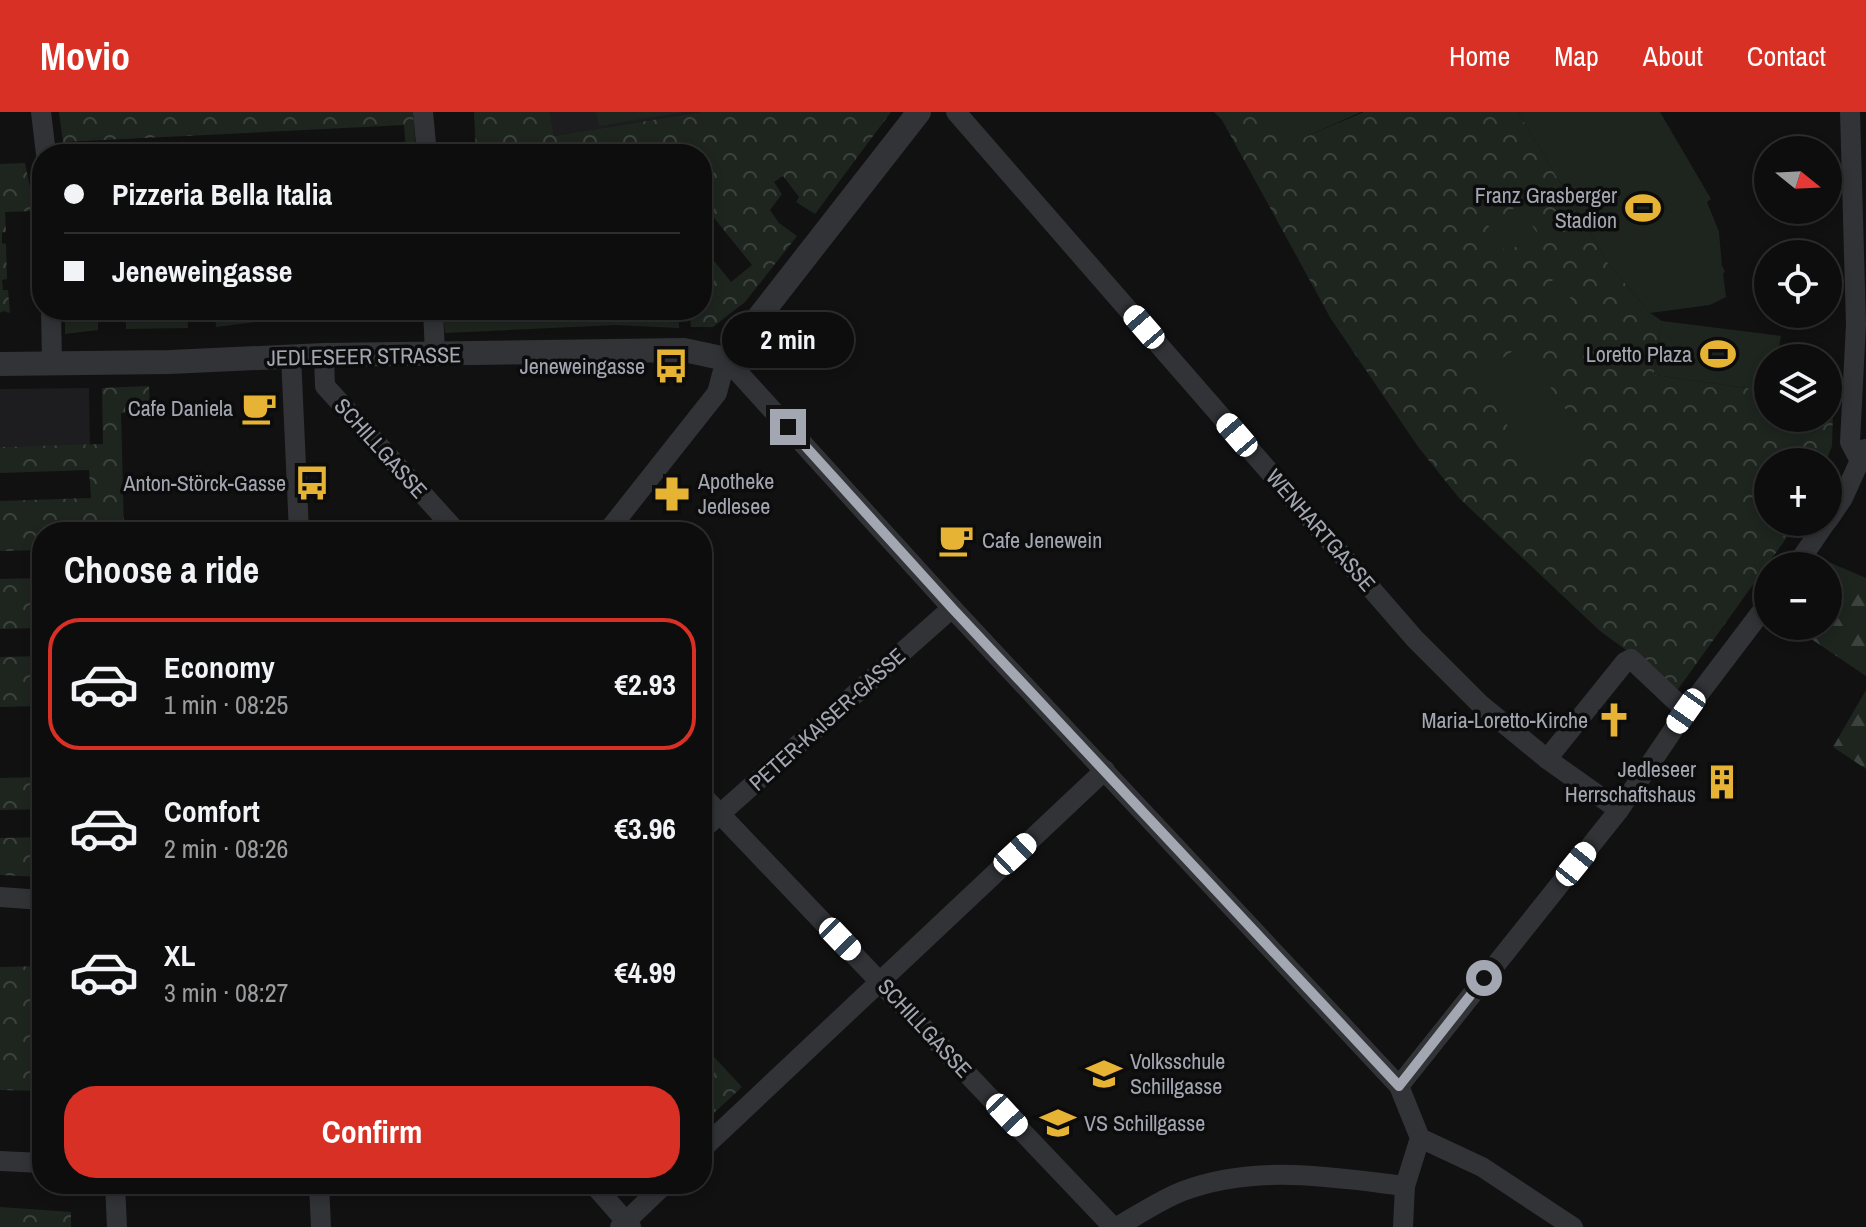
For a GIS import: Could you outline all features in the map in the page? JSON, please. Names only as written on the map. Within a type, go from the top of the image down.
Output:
[{"type":"street","points":[[41,112],[45,144]]},
{"type":"street","points":[[423,112],[426,144]]},
{"type":"street","points":[[615,522],[717,393],[726,359],[919,112]]},
{"type":"street","name":"WENHARTGASSE","points":[[956,112],[1415,639],[1480,704],[1547,759],[1619,810]]},
{"type":"street","points":[[1842,499],[1864,454],[1850,442],[1856,324],[1850,112]]},
{"type":"street","points":[[51,320],[52,363]]},
{"type":"street","points":[[433,320],[435,353]]},
{"type":"street","points":[[1856,324],[1866,388]]},
{"type":"street","name":"JEDLESEER STRASSE","points":[[0,364],[684,350],[726,359]]},
{"type":"street","name":"SCHILLGASSE","points":[[324,355],[325,386],[448,522]]},
{"type":"street","points":[[291,356],[299,522]]},
{"type":"street","points":[[726,359],[952,608],[1399,1086],[1420,1138],[1405,1186],[1403,1227]]},
{"type":"street","name":"PETER-KAISER-GASSE","points":[[712,822],[952,608]]},
{"type":"street","points":[[1399,1086],[1619,810],[1686,711],[1754,621]]},
{"type":"street","points":[[1547,759],[1625,662],[1631,659],[1686,711]]},
{"type":"street","points":[[712,1140],[1105,770]]},
{"type":"street","name":"SCHILLGASSE","points":[[712,806],[1115,1227]]},
{"type":"street","points":[[0,897],[32,899]]},
{"type":"street","points":[[1420,1138],[1482,1167],[1573,1227]]},
{"type":"street","points":[[0,1161],[32,1163]]},
{"type":"street","points":[[1115,1227],[1182,1191],[1241,1176],[1306,1174],[1405,1186]]},
{"type":"street","points":[[115,1194],[117,1227]]},
{"type":"street","points":[[319,1194],[321,1227]]},
{"type":"street","points":[[601,1194],[625,1225],[655,1194]]},
{"type":"shaded area","points":[[550,112],[701,112],[554,136]]},
{"type":"shaded area","points":[[89,388],[90,445],[0,447],[0,389]]},
{"type":"green space","points":[[59,112],[413,112],[415,144],[405,144],[404,125],[63,142]]},
{"type":"green space","points":[[474,112],[550,112],[554,136],[701,112],[891,112],[815,214],[796,202],[799,197],[783,176],[774,182],[782,194],[770,210],[779,223],[797,236],[745,302],[713,327],[691,327],[690,320],[712,320],[712,258],[731,282],[752,265],[712,215],[712,144],[476,144]]},
{"type":"green space","points":[[596,112],[684,112],[599,126]]},
{"type":"green space","points":[[1214,112],[1278,112],[1293,142],[1364,112],[1518,112],[1608,263],[1650,313],[1662,321],[1654,375],[1754,389],[1754,432],[1832,432],[1831,448],[1754,448],[1754,536],[1788,536],[1776,552],[1754,552],[1754,583],[1676,692],[1600,631],[1459,498],[1419,448],[1331,319],[1222,120]]},
{"type":"green space","points":[[1278,112],[1361,112],[1292,143]]},
{"type":"green space","name":"Franz Grasberger Stadion","points":[[1518,112],[1660,112],[1711,199],[1707,202],[1719,232],[1726,297],[1710,305],[1650,313],[1608,263]]},
{"type":"green space","points":[[25,163],[32,197],[32,211],[5,212],[6,232],[2,233],[2,243],[6,244],[7,279],[2,280],[3,290],[8,290],[10,313],[0,313],[0,164]]},
{"type":"green space","points":[[1519,205],[1537,233],[1506,253],[1488,225]]},
{"type":"green space","points":[[1556,278],[1581,313],[1562,326],[1538,291]]},
{"type":"green space","points":[[65,320],[98,320],[98,330],[65,334]]},
{"type":"green space","points":[[126,320],[188,320],[188,328],[126,329]]},
{"type":"green space","points":[[216,320],[273,320],[216,327]]},
{"type":"green space","points":[[444,320],[679,320],[679,328],[615,325],[445,333]]},
{"type":"green space","name":"Loretto Plaza","points":[[1662,321],[1781,336],[1780,344],[1754,344],[1754,389],[1654,375]]},
{"type":"green space","points":[[1521,345],[1591,446],[1543,477],[1475,378]]},
{"type":"green space","points":[[149,386],[150,411],[121,413],[124,522],[32,522],[32,550],[0,551],[0,501],[91,498],[89,470],[0,473],[0,447],[103,444],[102,388]]},
{"type":"green space","points":[[1842,568],[1866,578],[1866,676],[1813,640],[1842,640]]},
{"type":"green space","points":[[32,578],[32,628],[0,629],[0,579]]},
{"type":"green space","points":[[32,656],[32,706],[0,707],[0,657]]},
{"type":"green space","points":[[1866,690],[1866,769],[1833,747]]},
{"type":"green space","points":[[32,777],[32,809],[0,810],[0,778]]},
{"type":"green space","points":[[32,837],[32,877],[0,875],[0,838]]},
{"type":"green space","points":[[32,966],[32,1091],[0,1090],[0,967]]},
{"type":"green space","points":[[712,1055],[742,1087],[712,1115]]},
{"type":"green space","points":[[0,1207],[71,1212],[71,1227],[0,1227]]},
{"type":"place","name":"Franz Grasberger Stadion","points":[[1643,208]]},
{"type":"place","name":"Loretto Plaza","points":[[1718,354]]},
{"type":"place","name":"Jeneweingasse","points":[[671,366]]},
{"type":"place","name":"Cafe Daniela","points":[[259,408]]},
{"type":"place","name":"Anton-Störck-Gasse","points":[[312,483]]},
{"type":"place","name":"Apotheke Jedlesee","points":[[672,494]]},
{"type":"place","name":"Cafe Jenewein","points":[[956,540]]},
{"type":"place","name":"Maria-Loretto-Kirche","points":[[1614,720]]},
{"type":"place","name":"Jedleseer Herrschaftshaus","points":[[1722,782]]},
{"type":"place","name":"Volksschule Schillgasse","points":[[1104,1074]]},
{"type":"place","name":"VS Schillgasse","points":[[1058,1123]]},
{"type":"route","points":[[788,427],[952,608],[1399,1086],[1484,978]]}]
